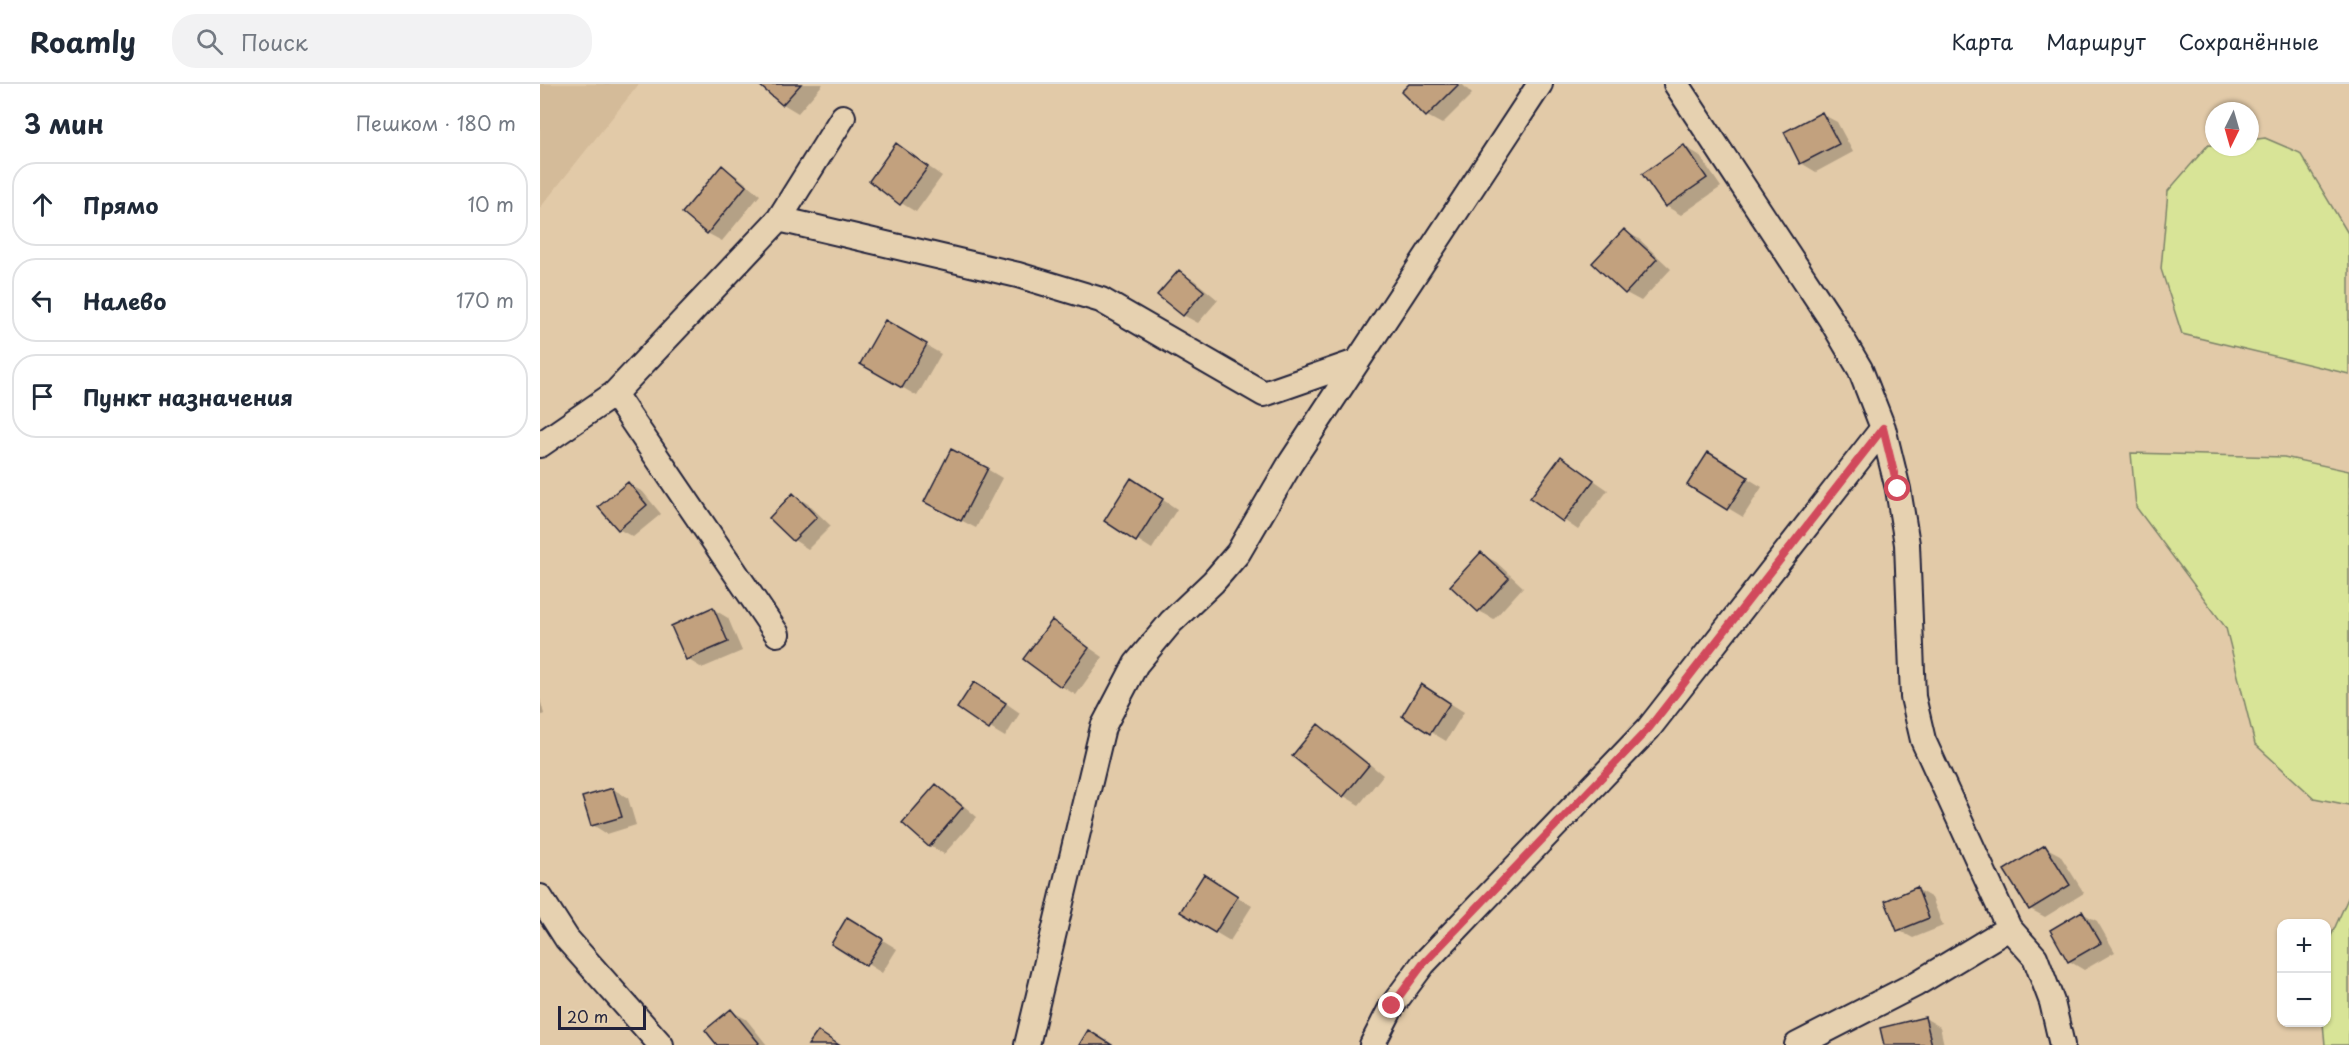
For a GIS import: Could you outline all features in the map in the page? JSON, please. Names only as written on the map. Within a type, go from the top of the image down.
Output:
[{"type":"street","points":[[1028,1045],[1103,727],[1136,664],[1171,622],[1213,582],[1238,553],[1290,464],[1540,84]]},
{"type":"street","points":[[1676,84],[1830,318],[1860,369],[1883,428],[1898,489],[1907,544],[1913,697],[1923,740],[2009,928],[2035,957],[2052,1002],[2062,1045]]},
{"type":"street","points":[[540,446],[614,394],[780,219],[843,117]]},
{"type":"street","points":[[780,219],[1018,275],[1101,300],[1264,394],[1356,362]]},
{"type":"street","points":[[614,394],[777,634]]},
{"type":"street","points":[[1372,1045],[1392,1006],[1423,964],[1649,728],[1883,428]]},
{"type":"street","points":[[540,897],[567,939],[661,1045]]},
{"type":"street","points":[[1797,1045],[1916,984],[2009,928]]},
{"type":"shaded area","points":[[540,84],[639,84],[540,208]]},
{"type":"green space","points":[[2265,138],[2300,153],[2349,235],[2349,374],[2182,334],[2161,269],[2168,191],[2205,148],[2205,156],[2259,156],[2259,139]]},
{"type":"green space","points":[[2131,453],[2284,457],[2349,471],[2349,805],[2314,798],[2255,744],[2226,628],[2136,507]]},
{"type":"green space","points":[[2349,896],[2349,1045],[2325,1045],[2323,1027],[2331,1027],[2331,936]]},
{"type":"building","points":[[758,84],[801,84],[782,105]]},
{"type":"building","points":[[1409,84],[1458,85],[1426,117],[1401,92]]},
{"type":"building","points":[[1822,112],[1839,144],[1800,164],[1784,132]]},
{"type":"building","points":[[896,143],[928,167],[900,205],[869,181]]},
{"type":"building","points":[[1684,145],[1707,178],[1665,207],[1642,174]]},
{"type":"building","points":[[722,165],[746,186],[707,234],[682,213]]},
{"type":"building","points":[[1624,229],[1657,259],[1625,294],[1592,263]]},
{"type":"building","points":[[1179,270],[1204,291],[1183,316],[1157,295]]},
{"type":"building","points":[[885,320],[927,344],[902,388],[860,364]]},
{"type":"building","points":[[951,449],[988,468],[961,521],[924,502]]},
{"type":"building","points":[[1708,452],[1748,477],[1727,510],[1687,485]]},
{"type":"building","points":[[1561,456],[1594,480],[1563,522],[1530,498]]},
{"type":"building","points":[[1131,478],[1163,499],[1136,542],[1104,521]]},
{"type":"building","points":[[628,482],[647,505],[618,530],[598,507]]},
{"type":"building","points":[[793,493],[817,517],[793,541],[769,518]]},
{"type":"building","points":[[1481,552],[1509,578],[1478,612],[1450,586]]},
{"type":"building","points":[[713,607],[728,642],[686,660],[671,626]]},
{"type":"building","points":[[1052,620],[1089,648],[1061,687],[1023,659]]},
{"type":"building","points":[[974,682],[1006,703],[989,730],[957,708]]},
{"type":"building","points":[[1421,684],[1450,703],[1430,734],[1402,716]]},
{"type":"building","points":[[1318,724],[1369,765],[1343,797],[1292,756]]},
{"type":"building","points":[[936,784],[963,807],[929,847],[902,823]]},
{"type":"building","points":[[613,788],[622,817],[591,826],[582,797]]},
{"type":"building","points":[[2045,845],[2070,885],[2029,910],[2004,870]]},
{"type":"building","points":[[1204,874],[1238,896],[1215,933],[1180,912]]},
{"type":"building","points":[[1917,887],[1929,918],[1897,931],[1885,901]]},
{"type":"building","points":[[2082,911],[2101,943],[2068,962],[2050,930]]},
{"type":"building","points":[[847,917],[883,939],[866,966],[831,944]]},
{"type":"building","points":[[731,1009],[759,1043],[757,1045],[717,1045],[705,1030]]},
{"type":"building","points":[[1925,1017],[1932,1045],[1884,1045],[1880,1028]]},
{"type":"building","points":[[1088,1030],[1112,1045],[1079,1045]]},
{"type":"building","points":[[818,1031],[839,1045],[808,1045]]},
{"type":"route","points":[[1392,1006],[1423,964],[1649,728],[1883,428],[1898,489]]}]
